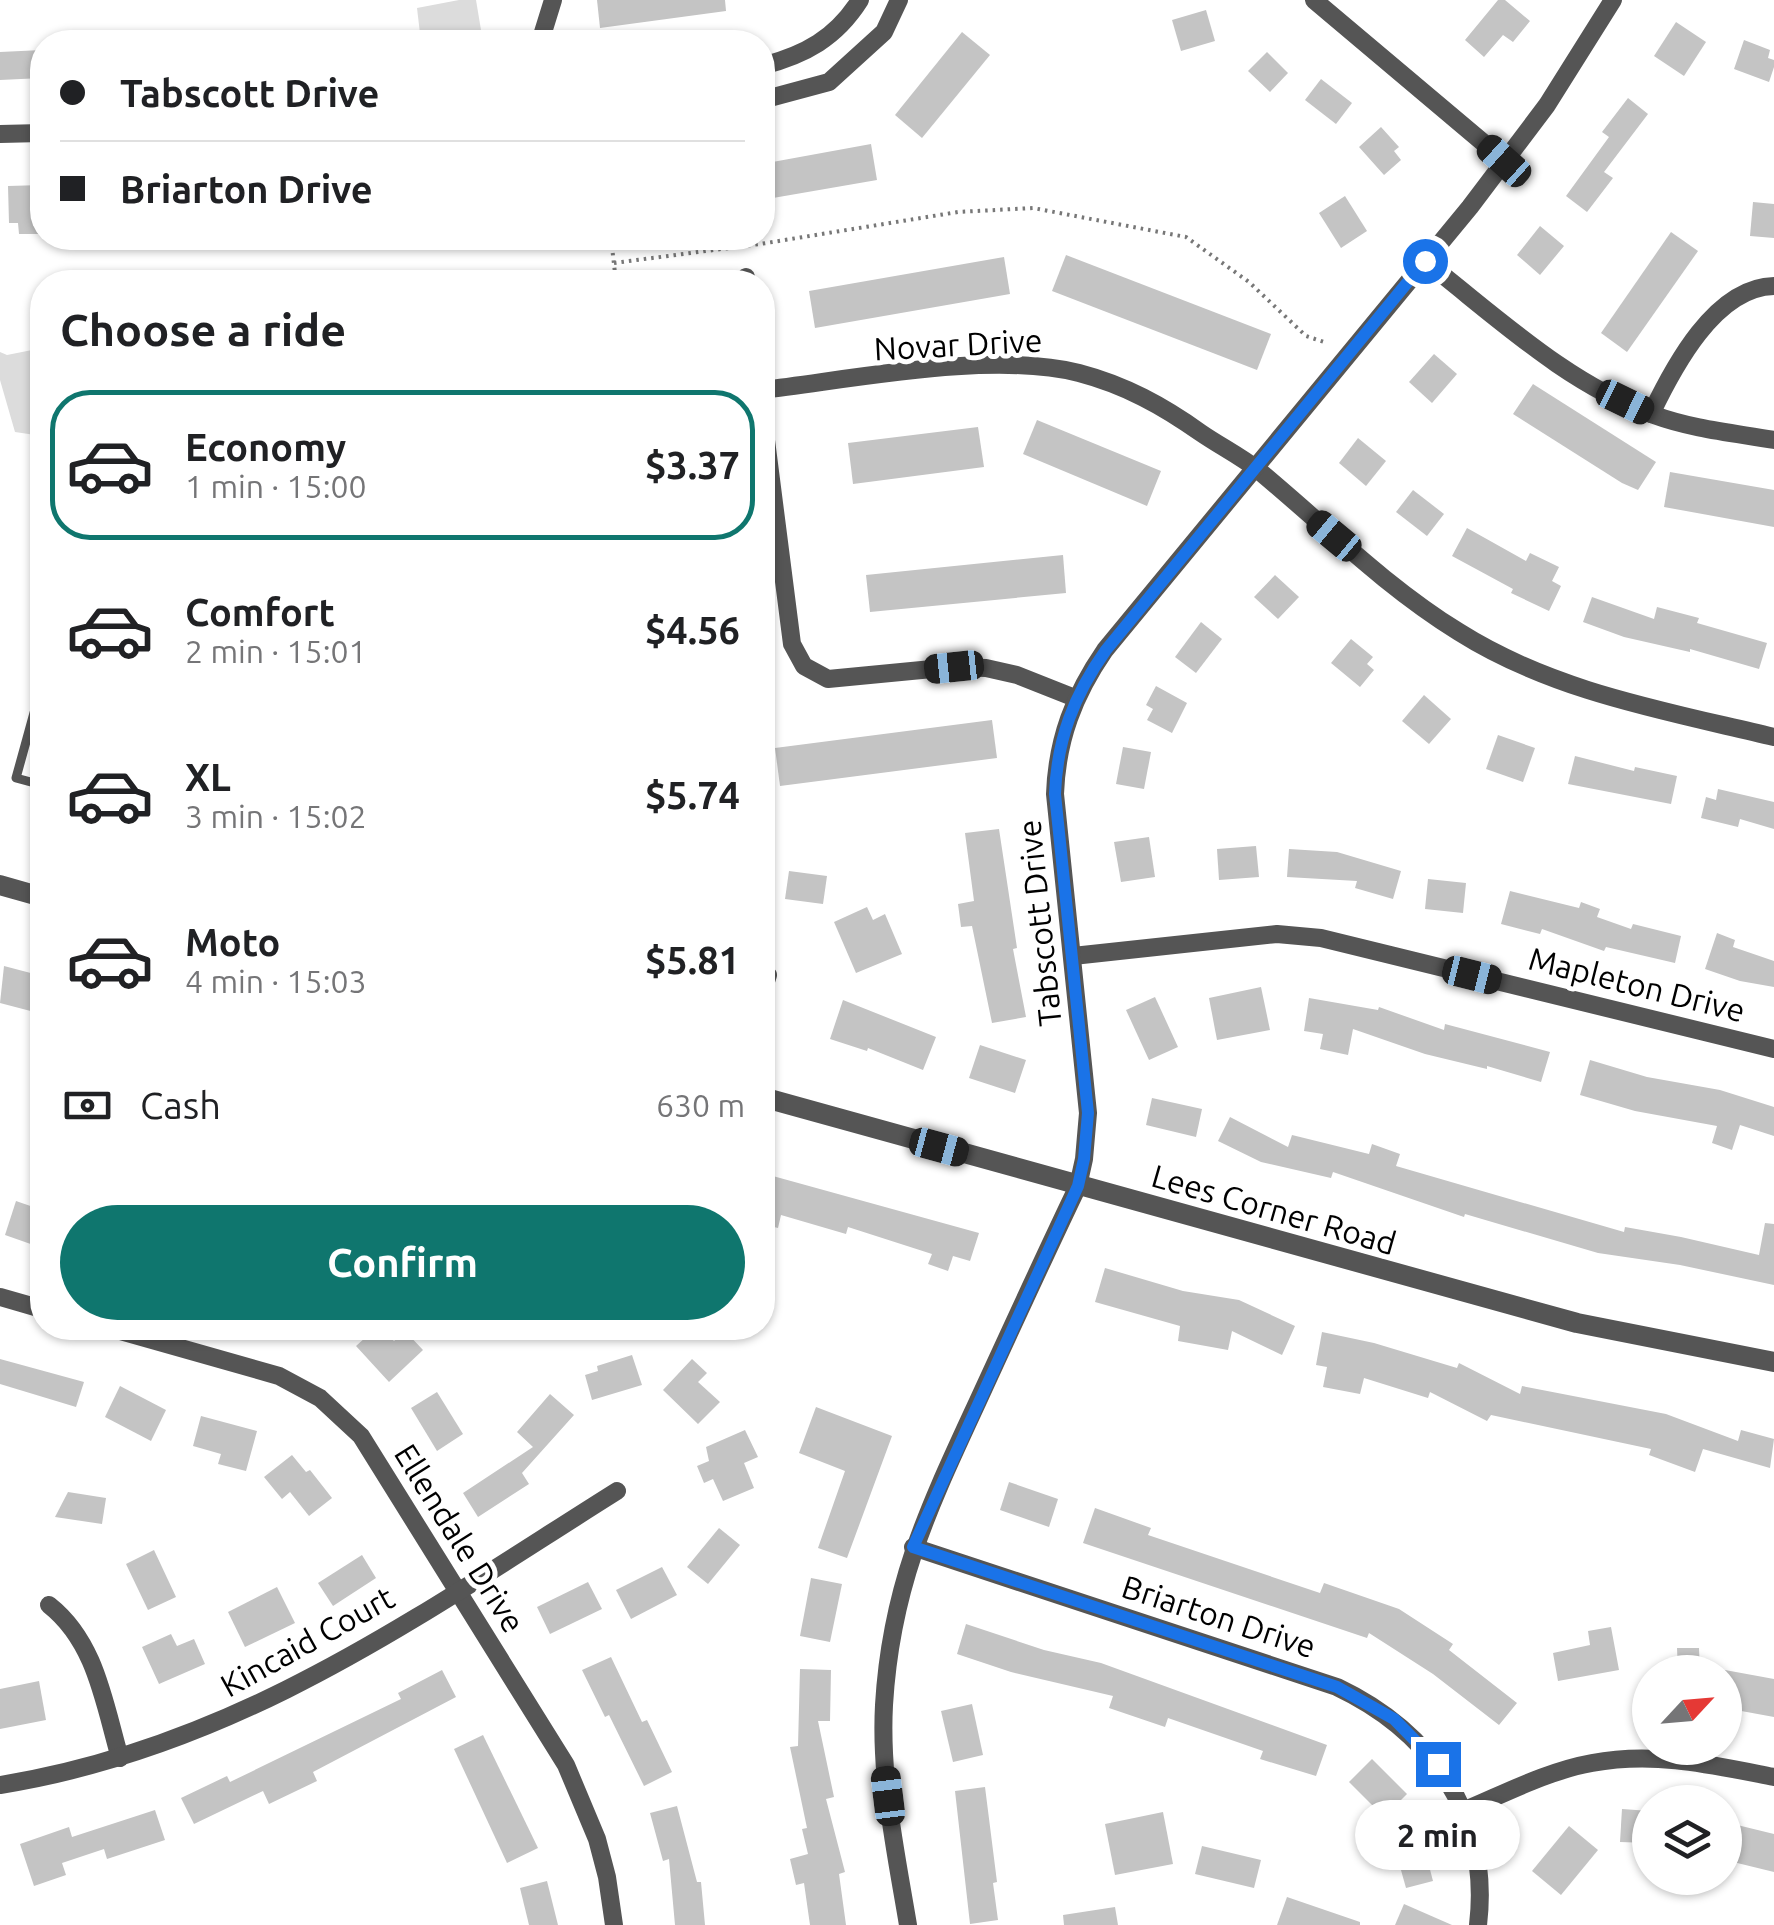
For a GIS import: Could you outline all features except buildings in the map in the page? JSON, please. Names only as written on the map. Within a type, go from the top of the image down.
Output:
[{"type":"street","points":[[544,30],[553,0]]},
{"type":"street","points":[[775,61],[815,47],[837,31],[860,0]]},
{"type":"street","points":[[775,96],[828,82],[884,32],[899,0]]},
{"type":"street","points":[[1314,0],[1504,161]]},
{"type":"street","name":"Tabscott Drive","points":[[908,1925],[886,1771],[884,1709],[899,1594],[913,1547],[1078,1186],[1084,1159],[1088,1113],[1055,794],[1058,754],[1075,698],[1106,650],[1504,161],[1547,105],[1613,0]]},
{"type":"street","points":[[0,134],[30,133]]},
{"type":"street","points":[[1425,261],[1574,377],[1651,414],[1687,426],[1774,440]]},
{"type":"street","points":[[1651,414],[1678,359],[1724,307],[1757,286],[1774,286]]},
{"type":"street","name":"Novar Drive","points":[[775,389],[990,366],[1064,370],[1112,384],[1158,404],[1254,467],[1421,606],[1459,633],[1514,663],[1618,700],[1774,737]]},
{"type":"street","points":[[775,511],[792,644],[804,666],[815,674],[836,680],[954,667],[986,668],[1017,675],[1075,698]]},
{"type":"street","points":[[0,885],[30,894]]},
{"type":"street","name":"Mapleton Drive","points":[[1073,956],[1277,934],[1321,938],[1774,1049]]},
{"type":"street","name":"Lees Corner Road","points":[[775,1101],[1577,1323],[1774,1362]]},
{"type":"street","points":[[0,1297],[30,1306]]},
{"type":"street","name":"Ellendale Drive","points":[[152,1340],[279,1376],[320,1398],[342,1416],[367,1446],[580,1794],[607,1878],[614,1925]]},
{"type":"street","name":"Kincaid Court","points":[[0,1785],[120,1758],[264,1704],[334,1667],[617,1492]]},
{"type":"street","name":"Briarton Drive","points":[[913,1547],[1337,1687],[1367,1701],[1418,1741],[1451,1785],[1462,1811],[1478,1877],[1478,1925]]},
{"type":"street","points":[[49,1604],[78,1634],[88,1653],[120,1758]]},
{"type":"street","points":[[1462,1811],[1556,1772],[1621,1758],[1684,1760],[1774,1777]]},
{"type":"lane","points":[[30,727],[16,778],[30,782]]},
{"type":"path","points":[[775,242],[958,212],[1033,208],[1186,237],[1249,282],[1306,336],[1324,342]]},
{"type":"path","points":[[612,250],[615,270]]},
{"type":"path","points":[[614,263],[714,250]]},
{"type":"shaded area","points":[[476,0],[481,30],[420,30],[417,8]]},
{"type":"shaded area","points":[[30,350],[30,434],[15,432],[0,380],[0,352],[7,355]]},
{"type":"route","points":[[1425,261],[1106,650],[1084,682],[1067,718],[1058,754],[1055,794],[1088,1113],[1084,1159],[1078,1186],[913,1547],[1337,1687],[1394,1719],[1438,1764]]}]
